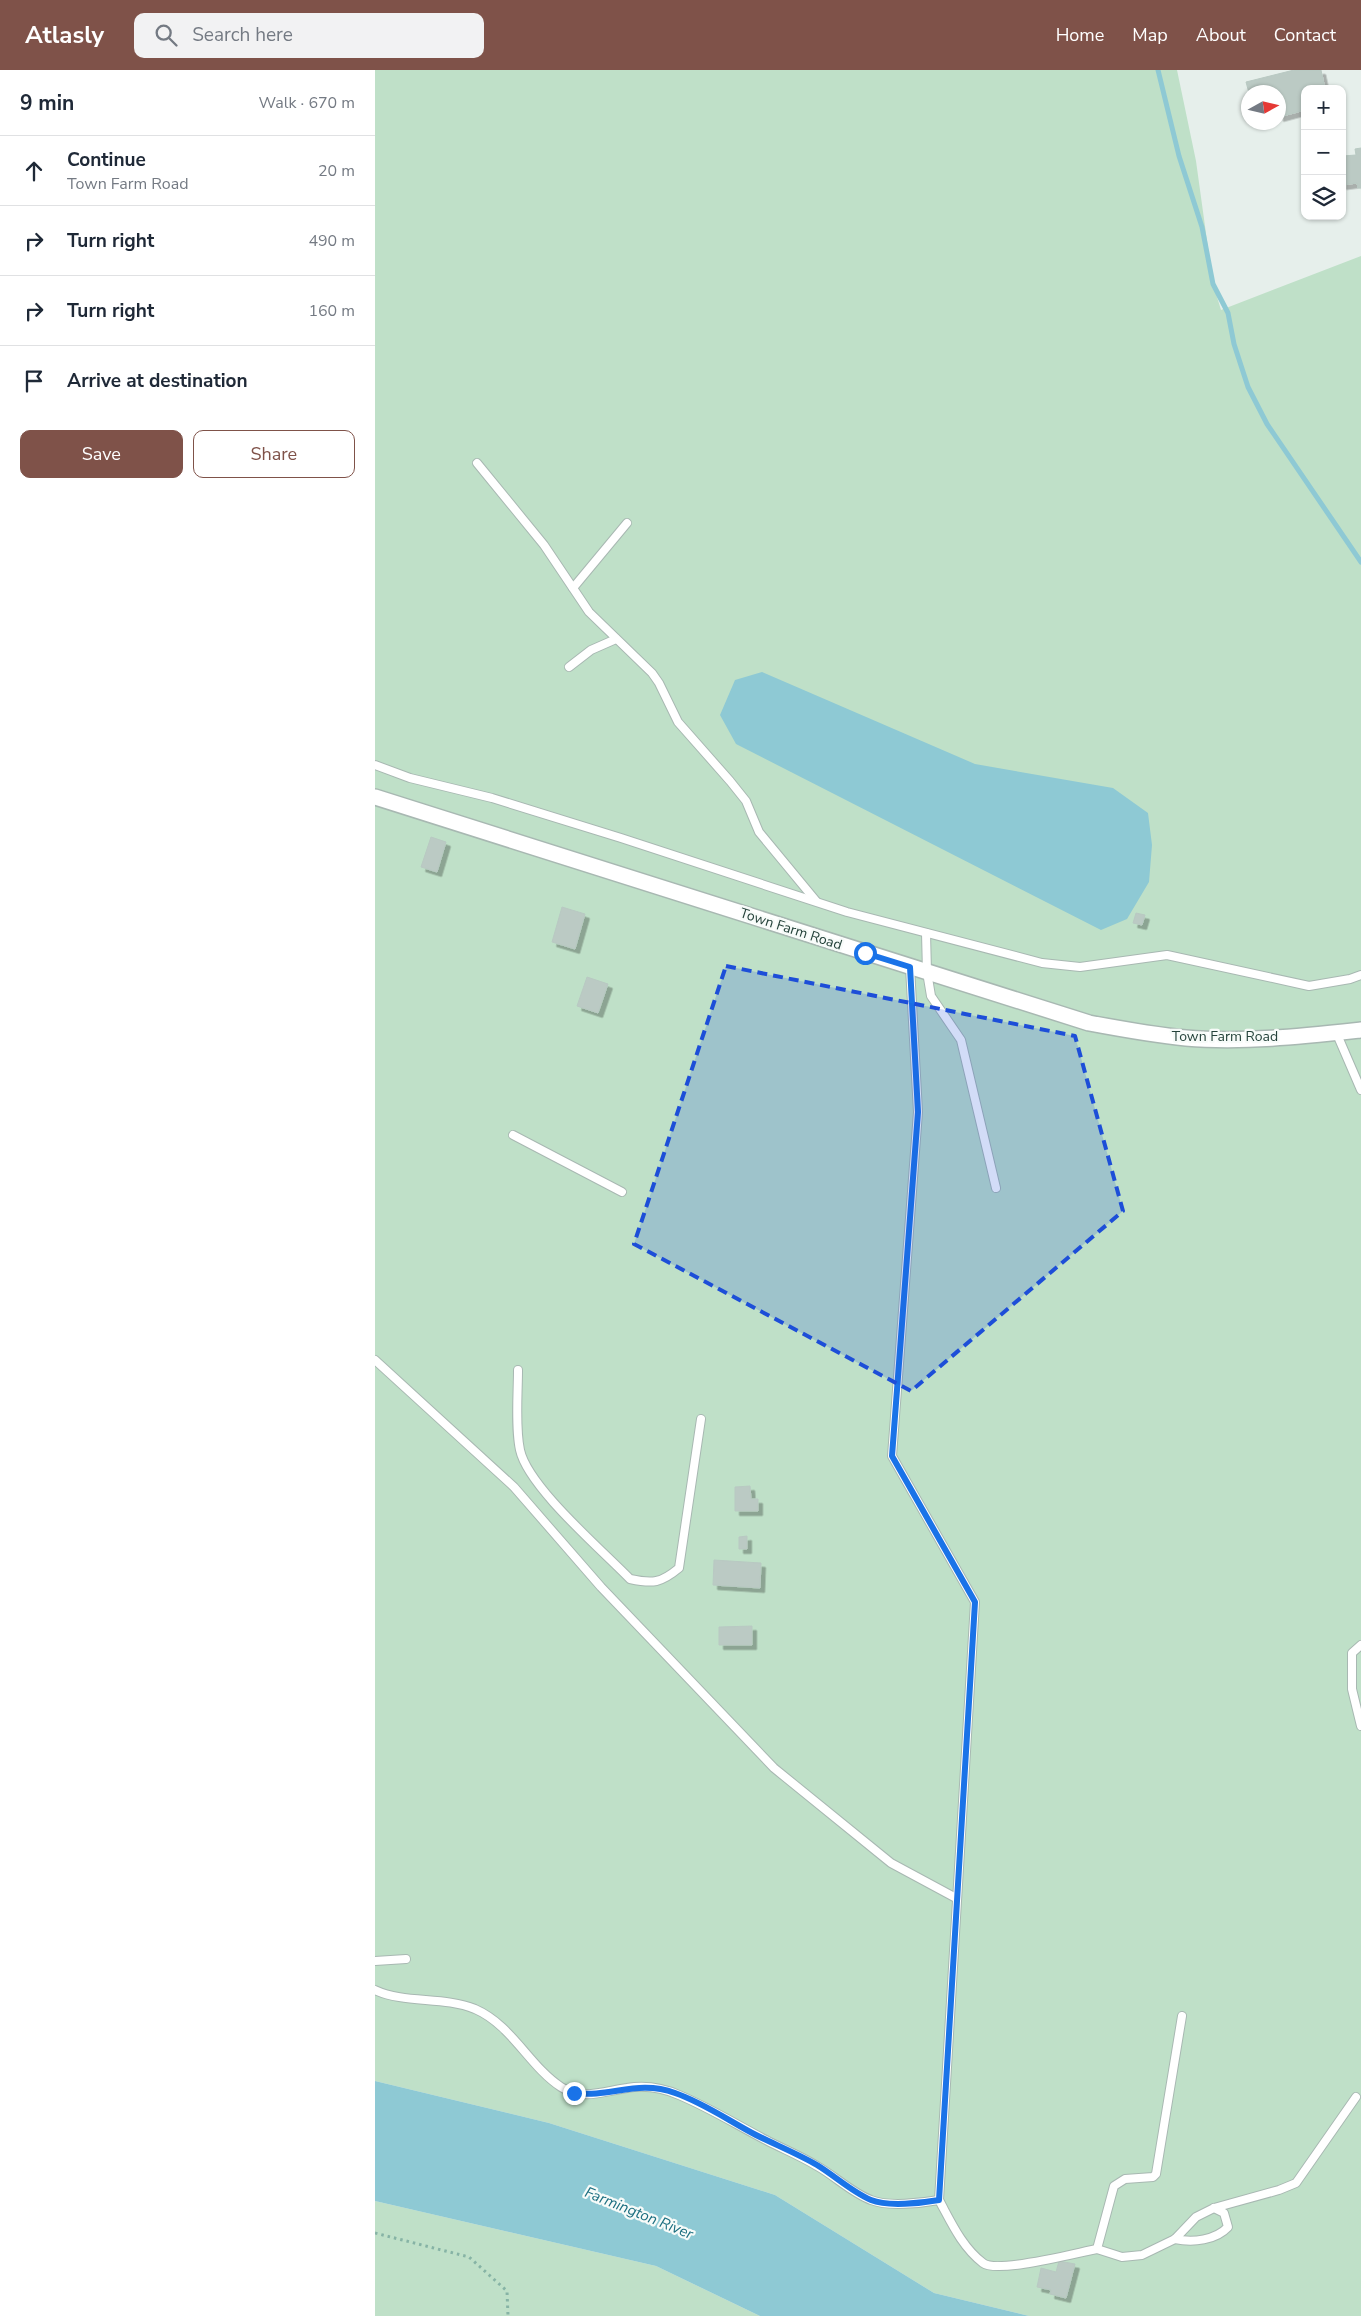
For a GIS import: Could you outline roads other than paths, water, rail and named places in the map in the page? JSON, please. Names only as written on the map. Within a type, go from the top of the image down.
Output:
[{"type":"street","name":"Town Farm Road","points":[[375,797],[1089,1023],[1132,1032],[1188,1038],[1236,1039],[1361,1030]]},
{"type":"lane","points":[[477,463],[544,545],[589,612],[652,673],[678,722],[731,781],[746,801],[759,832],[817,902]]},
{"type":"lane","points":[[573,588],[627,523]]},
{"type":"lane","points":[[569,667],[591,650],[616,639]]},
{"type":"lane","points":[[375,765],[410,778],[492,798],[817,902],[1042,963],[1080,967],[1167,955],[1309,986],[1350,979],[1361,975]]},
{"type":"lane","points":[[926,933],[927,972],[931,996],[961,1040],[996,1188]]},
{"type":"lane","points":[[910,967],[918,1112],[892,1456],[975,1602],[939,2200],[961,2240],[984,2264],[1003,2267],[1097,2249],[1122,2257],[1142,2255],[1175,2239],[1196,2216],[1214,2208],[1279,2190],[1296,2183],[1356,2097]]},
{"type":"lane","points":[[1336,1032],[1361,1090]]},
{"type":"lane","points":[[513,1135],[622,1192]]},
{"type":"lane","points":[[375,1360],[514,1487],[601,1587],[774,1768],[891,1863],[957,1898]]},
{"type":"lane","points":[[519,1370],[520,1450],[527,1469],[544,1492],[630,1579],[649,1583],[665,1580],[679,1568],[701,1419]]},
{"type":"lane","points":[[1361,1645],[1352,1653],[1352,1689],[1361,1726]]},
{"type":"lane","points":[[375,1961],[406,1959]]},
{"type":"lane","points":[[375,1990],[397,1996],[460,2004],[477,2010],[494,2020],[561,2087],[574,2093],[586,2095],[628,2088],[650,2087],[674,2092],[703,2105],[763,2139],[815,2164],[872,2201],[912,2204],[939,2200]]},
{"type":"lane","points":[[1097,2249],[1114,2186],[1125,2179],[1153,2177],[1156,2174],[1182,2016]]},
{"type":"lane","points":[[1175,2239],[1187,2242],[1222,2234],[1228,2227],[1224,2213],[1214,2208]]},
{"type":"water","points":[[762,672],[975,764],[1113,788],[1148,813],[1152,845],[1149,882],[1127,919],[1101,930],[736,744],[720,715],[735,680]]},
{"type":"water","name":"Farmington River","points":[[375,2081],[549,2123],[775,2195],[934,2293],[1029,2316],[760,2316],[656,2266],[375,2201]]},
{"type":"waterway","points":[[1158,70],[1179,156],[1202,227],[1213,284],[1228,313],[1234,344],[1248,387],[1267,424],[1361,562]]}]
